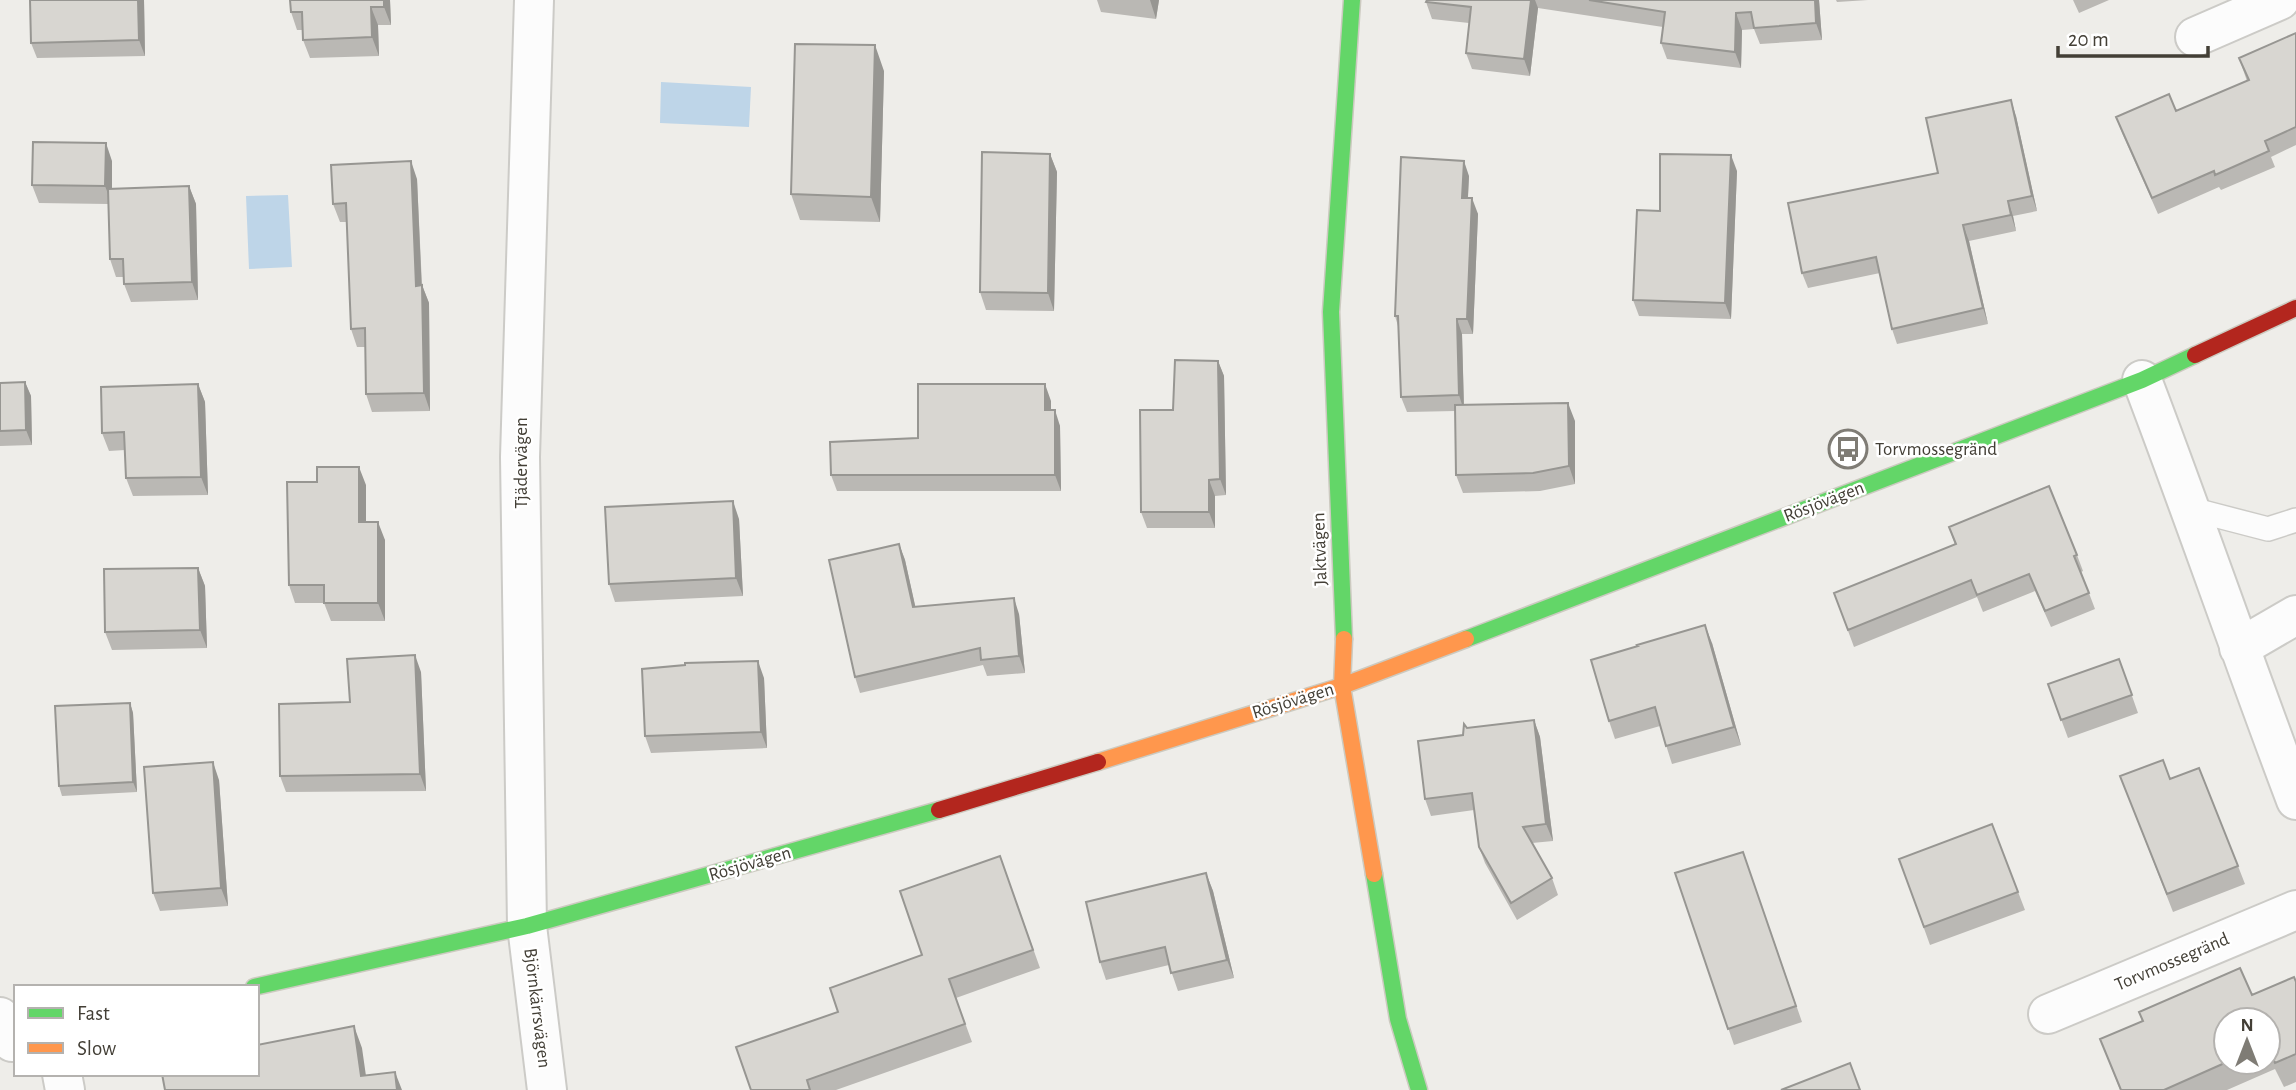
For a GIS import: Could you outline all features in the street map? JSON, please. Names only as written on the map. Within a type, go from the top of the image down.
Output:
[{"type":"street","name":"Tjädervägen","points":[[527,926],[520,457],[534,0]]},
{"type":"street","name":"Jaktvägen","points":[[1352,0],[1331,312],[1344,628],[1342,686],[1398,1019],[1419,1090]]},
{"type":"street","points":[[2195,37],[2280,0]]},
{"type":"street","name":"Rösjövägen","points":[[259,986],[527,926],[996,794],[1342,686],[2142,380],[2296,308]]},
{"type":"street","points":[[2142,380],[2296,800]]},
{"type":"street","points":[[2239,648],[2296,615]]},
{"type":"street","name":"Torvmossegränd","points":[[2048,1014],[2296,910]]},
{"type":"street","name":"Björnkärrsvägen","points":[[527,926],[547,1090]]},
{"type":"lane","points":[[2191,509],[2269,530],[2296,520]]},
{"type":"water","points":[[661,82],[751,87],[749,127],[660,123]]},
{"type":"water","points":[[288,195],[292,267],[249,269],[246,196]]},
{"type":"building","points":[[30,0],[138,0],[139,40],[31,43]]},
{"type":"building","points":[[290,0],[384,0],[384,7],[371,7],[372,37],[303,40],[302,12],[291,12]]},
{"type":"building","points":[[1531,0],[1524,59],[1466,53],[1471,7],[1426,2]]},
{"type":"building","points":[[1589,0],[1815,0],[1816,23],[1754,28],[1751,12],[1736,13],[1735,52],[1661,43],[1665,12]]},
{"type":"building","points":[[2296,33],[2296,127],[2265,141],[2269,151],[2215,175],[2214,171],[2152,198],[2116,117],[2169,94],[2176,111],[2249,80],[2239,58]]},
{"type":"building","points":[[795,44],[875,45],[871,197],[791,194]]},
{"type":"building","points":[[2011,100],[2032,196],[2008,201],[2011,215],[1963,225],[1983,308],[1892,329],[1876,257],[1802,273],[1788,203],[1938,173],[1926,118]]},
{"type":"building","points":[[33,142],[106,143],[105,186],[32,185]]},
{"type":"building","points":[[982,152],[1050,154],[1048,293],[980,292]]},
{"type":"building","points":[[1660,154],[1731,155],[1725,303],[1633,300],[1637,210],[1660,211]]},
{"type":"building","points":[[1401,157],[1464,161],[1462,198],[1472,198],[1467,319],[1457,319],[1459,395],[1401,397],[1398,316],[1395,316]]},
{"type":"building","points":[[411,161],[416,286],[422,285],[424,393],[366,394],[365,328],[351,329],[346,203],[333,204],[331,165]]},
{"type":"building","points":[[189,186],[192,282],[124,284],[123,259],[110,259],[108,189]]},
{"type":"building","points":[[1175,360],[1218,361],[1220,479],[1209,480],[1209,512],[1141,512],[1140,410],[1173,410]]},
{"type":"building","points":[[25,382],[26,430],[0,431],[0,383]]},
{"type":"building","points":[[198,384],[201,477],[126,478],[124,432],[102,433],[101,387]]},
{"type":"building","points":[[918,384],[1045,384],[1045,410],[1055,410],[1055,475],[831,475],[830,442],[918,438]]},
{"type":"building","points":[[1568,403],[1569,466],[1533,473],[1456,475],[1455,405]]},
{"type":"building","points":[[317,467],[359,467],[359,522],[378,522],[378,603],[324,603],[324,585],[289,585],[287,482],[317,482]]},
{"type":"building","points":[[2049,486],[2089,593],[2045,611],[2029,574],[1977,595],[1971,580],[1848,630],[1834,593],[1956,544],[1949,527]]},
{"type":"building","points":[[733,501],[736,578],[609,584],[605,507]]},
{"type":"building","points":[[899,544],[913,607],[1014,598],[1019,656],[981,660],[980,648],[855,677],[829,560]]},
{"type":"building","points":[[198,568],[200,630],[105,632],[104,569]]},
{"type":"building","points":[[1705,625],[1734,727],[1666,746],[1655,707],[1609,721],[1591,660]]},
{"type":"building","points":[[415,655],[420,774],[280,776],[279,704],[350,702],[347,659]]},
{"type":"building","points":[[2119,659],[2132,695],[2061,720],[2048,684]]},
{"type":"building","points":[[758,661],[761,732],[645,736],[642,669],[685,663]]},
{"type":"building","points":[[130,703],[133,782],[59,786],[55,706]]},
{"type":"building","points":[[1534,720],[1546,824],[1523,827],[1552,878],[1511,903],[1479,847],[1472,793],[1425,799],[1418,741],[1463,735],[1464,724],[1467,728]]},
{"type":"building","points":[[2163,760],[2170,779],[2199,768],[2238,866],[2167,894],[2120,776]]},
{"type":"building","points":[[213,762],[221,888],[153,893],[144,767]]},
{"type":"building","points":[[1992,824],[2018,892],[1924,927],[1899,859]]},
{"type":"building","points":[[1743,852],[1796,1006],[1728,1029],[1675,873]]},
{"type":"building","points":[[1000,856],[1033,950],[949,979],[965,1024],[807,1080],[810,1090],[751,1090],[736,1047],[838,1012],[830,988],[922,955],[900,891]]},
{"type":"building","points":[[1206,873],[1227,960],[1171,973],[1165,947],[1100,962],[1086,902]]},
{"type":"building","points":[[2240,968],[2252,995],[2294,977],[2296,1054],[2282,1060],[2282,1006],[2212,1006],[2212,1069],[2164,1090],[2121,1090],[2100,1039],[2143,1021],[2139,1012]]},
{"type":"building","points":[[354,1026],[361,1076],[395,1072],[397,1090],[165,1090],[162,1076],[259,1076],[259,1045]]},
{"type":"building","points":[[1850,1063],[1860,1090],[1781,1090]]},
{"type":"traffic: fast","points":[[1344,639],[1331,312],[1352,0]]},
{"type":"traffic: fast","points":[[1466,639],[2142,380],[2195,355]]},
{"type":"traffic: fast","points":[[259,986],[527,926],[939,810]]},
{"type":"traffic: fast","points":[[1374,874],[1398,1019],[1419,1090]]},
{"type":"traffic: slow","points":[[1344,639],[1342,686],[1374,874]]},
{"type":"traffic: slow","points":[[1098,762],[1342,686],[1466,639]]},
{"type":"traffic: jam","points":[[2195,355],[2296,308]]},
{"type":"traffic: jam","points":[[939,810],[1098,762]]},
{"type":"place","name":"Torvmossegränd","points":[[1848,449]]}]
